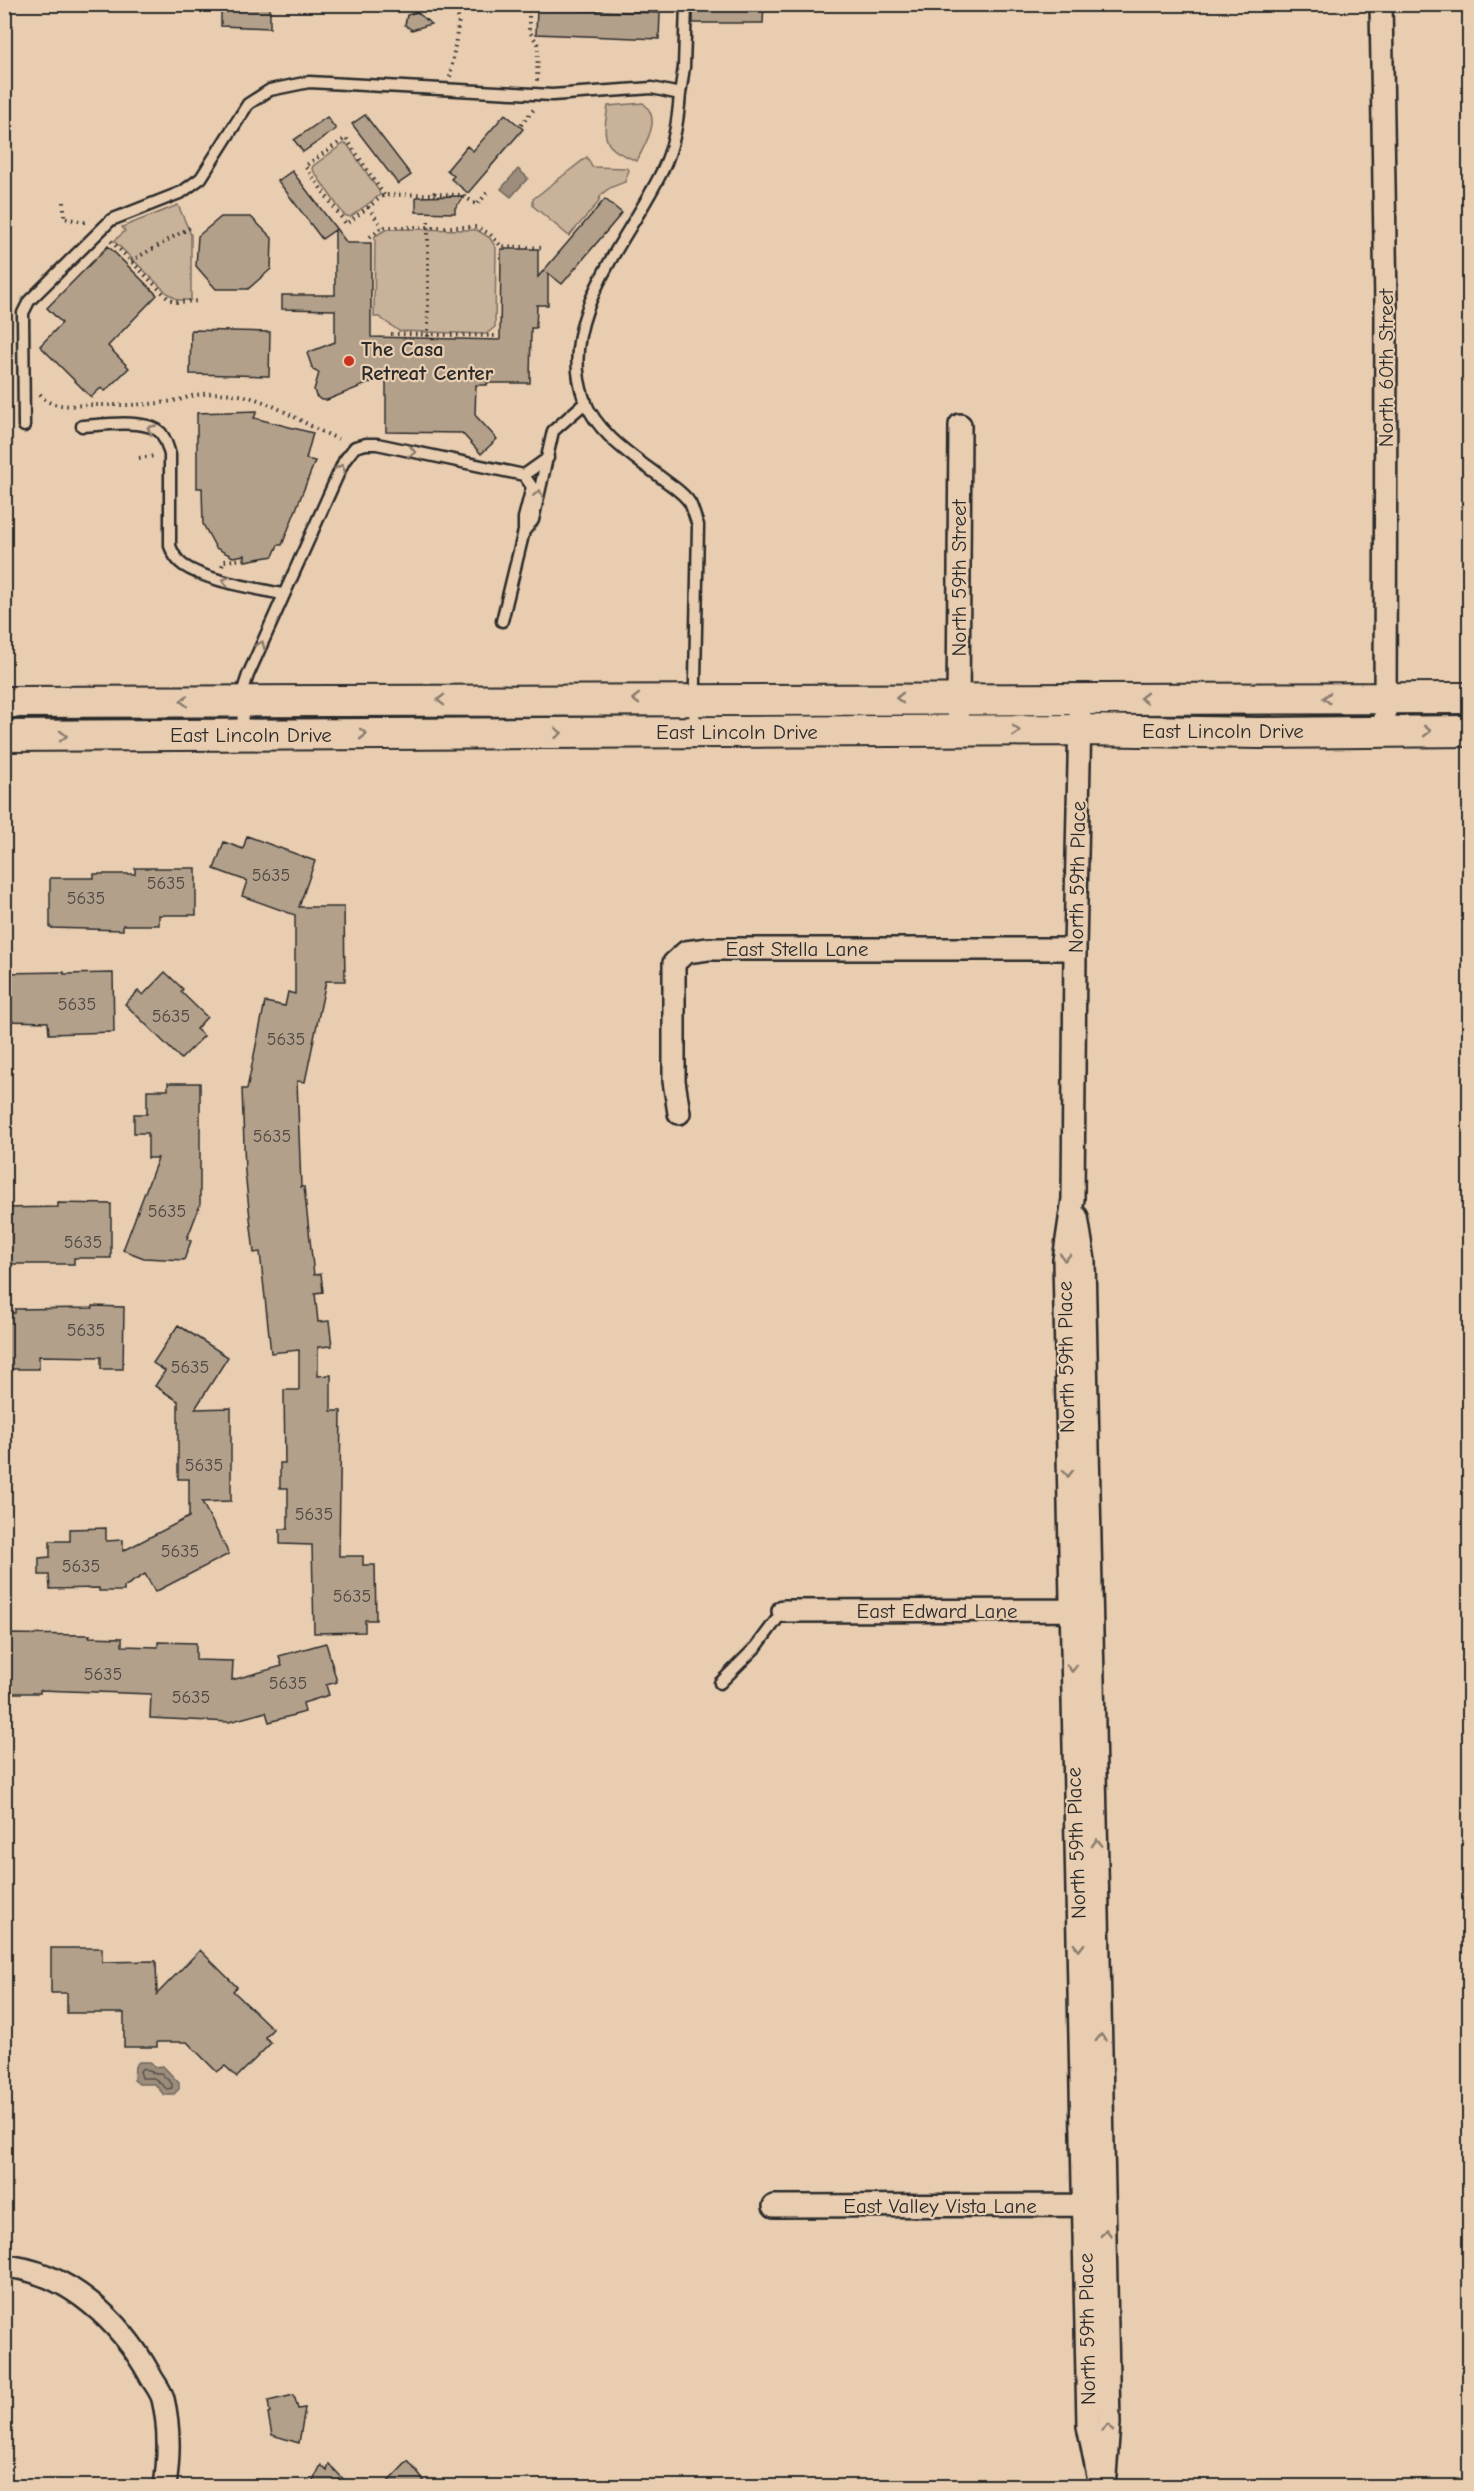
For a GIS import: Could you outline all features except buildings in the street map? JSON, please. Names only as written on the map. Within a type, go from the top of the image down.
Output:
[{"type":"main road","name":"East Lincoln Drive","points":[[4,702],[1470,698]]},
{"type":"main road","name":"East Lincoln Drive","points":[[4,736],[1080,730],[1259,733],[1470,731]]},
{"type":"street","name":"North 60th Street","points":[[1381,4],[1386,304],[1385,731]]},
{"type":"street","name":"North 59th Street","points":[[958,731],[960,425]]},
{"type":"street","name":"North 59th Place","points":[[1080,698],[1073,1199],[1064,1260],[1081,1610],[1095,2205],[1089,2426],[1102,2487]]},
{"type":"street","name":"East Stella Lane","points":[[679,1113],[674,1081],[674,963],[686,952],[708,949],[1075,949]]},
{"type":"street","name":"East Edward Lane","points":[[783,1611],[1081,1610]]},
{"type":"street","name":"East Valley Vista Lane","points":[[774,2206],[1095,2205]]},
{"type":"street","points":[[4,2266],[15,2267],[50,2278],[87,2300],[117,2325],[140,2355],[163,2398],[170,2454],[165,2487]]},
{"type":"lane","points":[[686,4],[684,67],[676,134],[665,165],[594,292],[585,315],[578,350],[579,372],[586,402],[607,435],[690,502],[698,525],[694,732]]},
{"type":"lane","points":[[24,426],[23,313],[29,301],[106,226],[120,216],[182,192],[201,178],[248,104],[270,90],[309,82],[538,94],[652,88],[680,94]]},
{"type":"lane","points":[[524,531],[533,520],[554,431],[586,402]]},
{"type":"lane","points":[[82,426],[146,424],[157,430],[166,441],[170,455],[170,546],[174,557],[190,569],[220,580],[282,594]]},
{"type":"lane","points":[[242,735],[243,701],[248,675],[282,594],[344,461],[355,447],[377,444],[524,475],[532,487],[524,518],[524,531],[502,621]]},
{"type":"lane","points":[[524,475],[548,458]]},
{"type":"lane","points":[[720,1683],[757,1646],[783,1611]]},
{"type":"path","points":[[449,89],[459,20],[454,4]]},
{"type":"path","points":[[521,125],[536,107],[538,94],[538,44],[529,31],[529,4]]},
{"type":"path","points":[[384,195],[346,138],[305,166],[346,224],[384,195],[435,193],[462,195],[477,205],[487,193]]},
{"type":"path","points":[[64,202],[64,218],[121,230],[102,248]]},
{"type":"path","points":[[368,207],[382,227]]},
{"type":"path","points":[[428,221],[428,336]]},
{"type":"path","points":[[131,261],[191,227]]},
{"type":"path","points":[[370,237],[382,227],[476,227],[490,234],[501,246],[543,248]]},
{"type":"path","points":[[110,240],[169,299],[175,302],[199,301]]},
{"type":"path","points":[[391,334],[498,336]]},
{"type":"path","points":[[36,386],[45,401],[60,405],[145,405],[210,394],[253,396],[281,409],[307,426],[338,439]]},
{"type":"path","points":[[222,567],[224,561],[245,559]]},
{"type":"shaded area","points":[[643,103],[652,116],[652,124],[648,139],[637,161],[611,147],[605,127],[608,106]]},
{"type":"shaded area","points":[[343,144],[347,144],[380,195],[350,217],[344,215],[312,169]]},
{"type":"shaded area","points":[[587,157],[592,167],[629,170],[625,182],[605,192],[569,236],[533,206],[533,199]]},
{"type":"shaded area","points":[[178,205],[191,235],[191,300],[178,300],[167,293],[114,241],[125,231],[122,227]]},
{"type":"shaded area","points":[[387,229],[477,230],[490,238],[496,248],[495,327],[486,334],[399,331],[379,317],[374,317],[375,236]]},
{"type":"water","points":[[518,169],[528,178],[511,197],[501,189]]},
{"type":"water","points":[[139,2062],[150,2062],[154,2067],[163,2066],[179,2083],[179,2089],[173,2095],[164,2095],[155,2084],[139,2084],[134,2080],[135,2066]]},
{"type":"place","name":"The Casa Retreat Center","points":[[349,361]]}]
